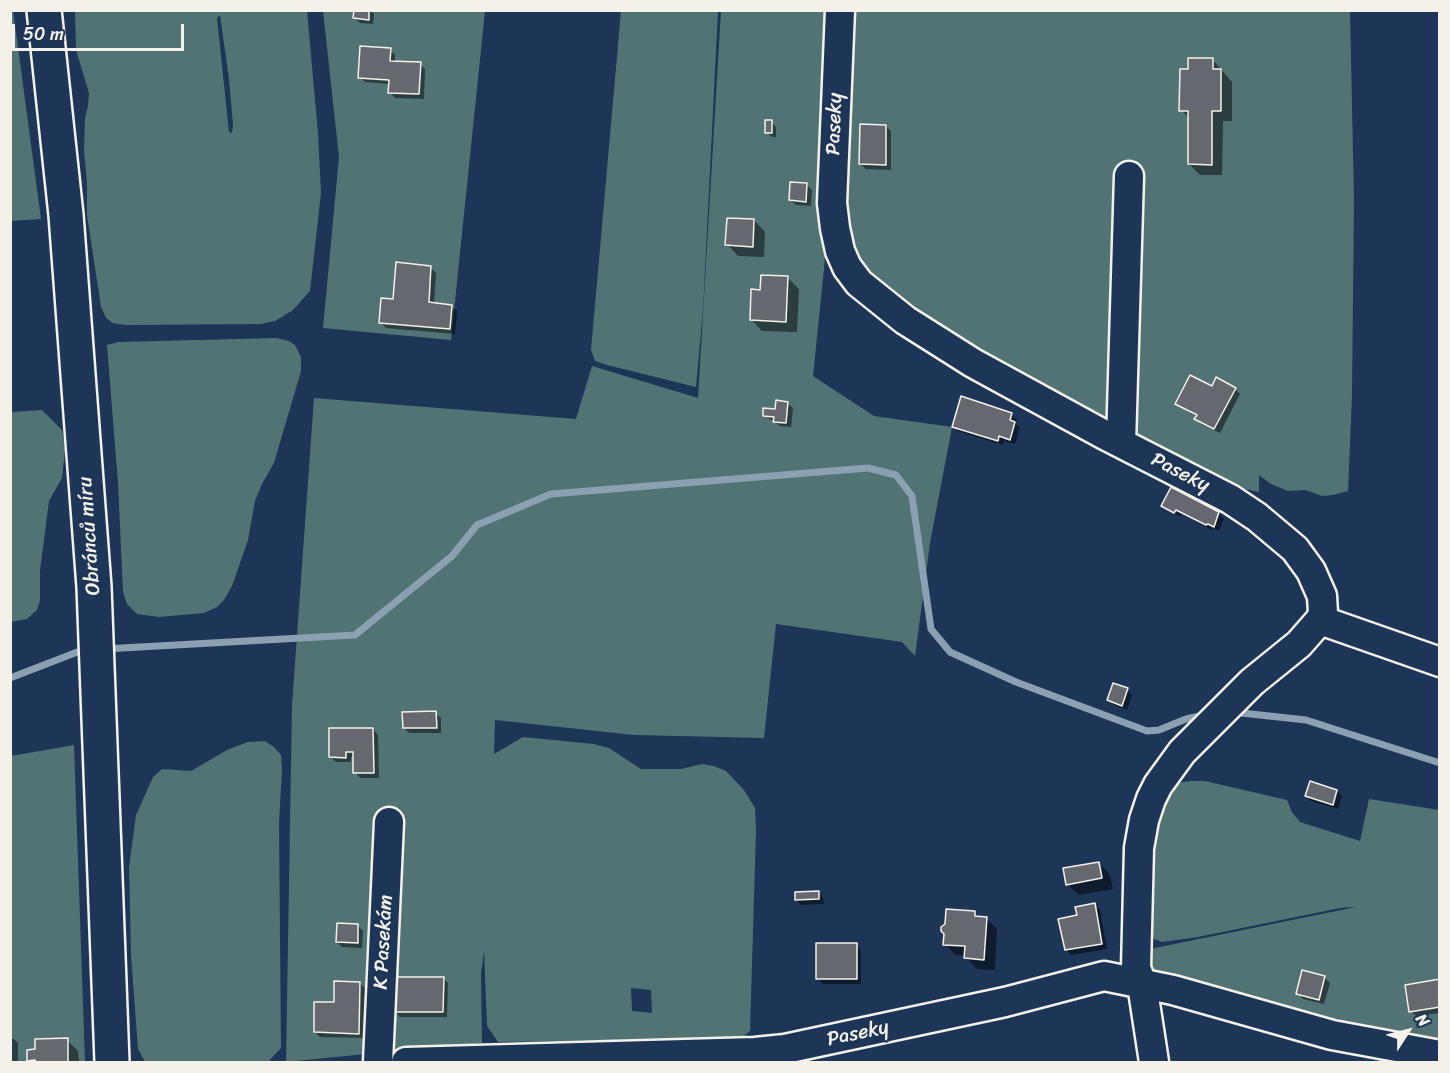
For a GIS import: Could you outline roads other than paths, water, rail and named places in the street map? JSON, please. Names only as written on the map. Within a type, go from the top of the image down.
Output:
[{"type":"main road","name":"Obránců míru","points":[[44,10],[66,215],[94,587],[112,1062]]},
{"type":"street","name":"Paseky","points":[[840,10],[832,203],[840,251],[847,267],[859,283],[879,301],[963,357],[1230,499],[1281,536],[1300,556],[1317,582],[1323,603],[1320,620]]},
{"type":"street","points":[[1121,443],[1129,176]]},
{"type":"street","points":[[1154,1062],[1142,984],[1136,968],[1139,848],[1144,820],[1151,799],[1169,769],[1223,711],[1299,644],[1320,620],[1440,662]]},
{"type":"street","name":"K Pasekám","points":[[378,1062],[389,822]]},
{"type":"street","name":"Paseky","points":[[406,1062],[784,1049],[1005,1002],[1104,976],[1173,990],[1332,1035],[1440,1055]]},
{"type":"waterway","points":[[104,649],[355,635],[452,556],[477,525],[551,494],[868,468],[896,475],[912,496],[931,629],[950,652],[1016,682],[1147,731],[1159,730],[1186,719],[1204,715]]},
{"type":"waterway","points":[[10,678],[87,650]]},
{"type":"waterway","points":[[1232,712],[1306,720],[1440,763]]}]
